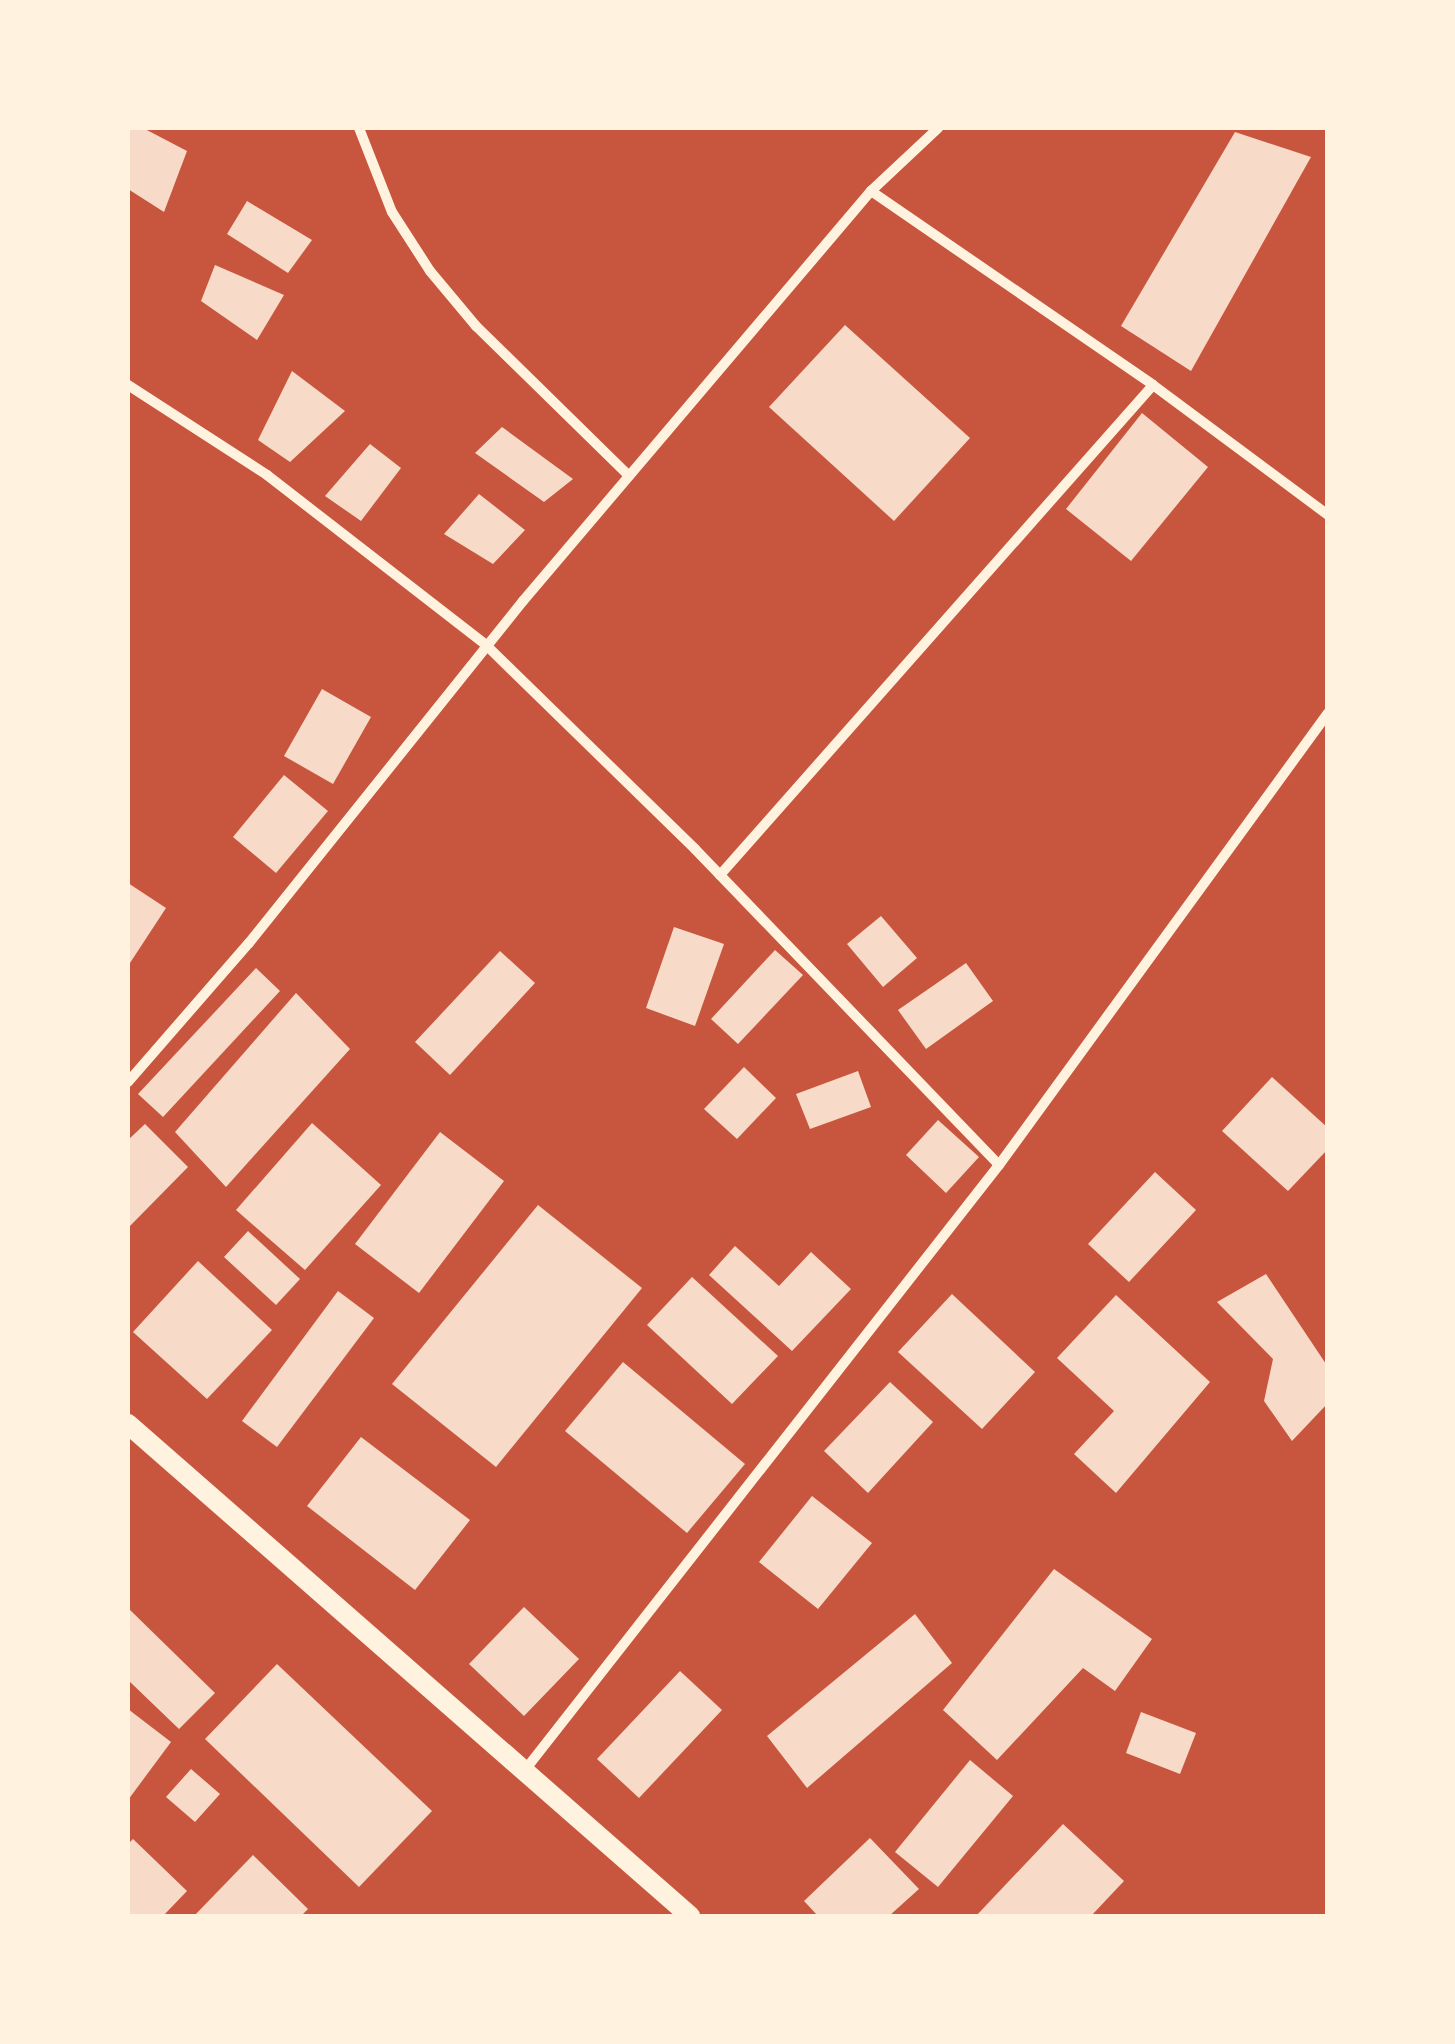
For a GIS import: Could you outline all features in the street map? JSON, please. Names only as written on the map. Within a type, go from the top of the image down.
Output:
[{"type":"main road","points":[[128,1424],[690,1916]]},
{"type":"street","points":[[359,128],[392,212],[430,272],[476,326],[630,476]]},
{"type":"street","points":[[128,1082],[249,943],[486,645],[872,191],[938,128]]},
{"type":"street","points":[[872,191],[1153,385],[1328,515]]},
{"type":"street","points":[[128,385],[267,476],[486,645],[720,875],[999,1165]]},
{"type":"street","points":[[720,875],[1153,385]]},
{"type":"street","points":[[524,1771],[999,1165],[1328,713]]},
{"type":"building","points":[[128,128],[143,128],[187,151],[164,212],[128,189]]},
{"type":"building","points":[[1235,132],[1311,157],[1191,371],[1121,326]]},
{"type":"building","points":[[247,201],[312,240],[288,273],[227,234]]},
{"type":"building","points":[[215,265],[284,295],[257,340],[201,301]]},
{"type":"building","points":[[845,325],[970,438],[894,521],[769,407]]},
{"type":"building","points":[[292,371],[345,411],[290,462],[258,440]]},
{"type":"building","points":[[1142,413],[1208,467],[1131,561],[1066,509]]},
{"type":"building","points":[[502,427],[573,479],[544,502],[475,453]]},
{"type":"building","points":[[370,444],[401,468],[361,521],[325,496]]},
{"type":"building","points":[[479,494],[525,530],[493,564],[444,534]]},
{"type":"building","points":[[322,689],[371,717],[333,784],[284,756]]},
{"type":"building","points":[[284,775],[328,811],[276,873],[233,837]]},
{"type":"building","points":[[128,883],[166,908],[128,966]]},
{"type":"building","points":[[881,916],[917,958],[883,987],[847,944]]},
{"type":"building","points":[[674,927],[724,944],[695,1026],[646,1008]]},
{"type":"building","points":[[775,950],[803,975],[738,1044],[711,1019]]},
{"type":"building","points":[[500,951],[535,983],[450,1075],[415,1042]]},
{"type":"building","points":[[966,963],[993,1001],[926,1049],[898,1010]]},
{"type":"building","points":[[256,968],[280,991],[163,1117],[138,1094]]},
{"type":"building","points":[[296,993],[350,1049],[226,1187],[175,1132]]},
{"type":"building","points":[[744,1067],[776,1098],[737,1139],[704,1109]]},
{"type":"building","points":[[858,1071],[871,1107],[810,1129],[796,1094]]},
{"type":"building","points":[[1272,1077],[1328,1128],[1328,1149],[1288,1191],[1222,1131]]},
{"type":"building","points":[[938,1120],[979,1157],[946,1193],[906,1155]]},
{"type":"building","points":[[312,1123],[381,1185],[305,1270],[236,1210]]},
{"type":"building","points":[[145,1124],[188,1167],[128,1228],[128,1140]]},
{"type":"building","points":[[440,1132],[504,1181],[419,1293],[355,1244]]},
{"type":"building","points":[[1155,1172],[1196,1210],[1129,1282],[1088,1244]]},
{"type":"building","points":[[538,1205],[642,1288],[496,1467],[392,1384]]},
{"type":"building","points":[[248,1231],[300,1279],[276,1305],[224,1257]]},
{"type":"building","points":[[735,1246],[779,1286],[811,1252],[851,1289],[792,1351],[709,1275]]},
{"type":"building","points":[[198,1261],[272,1330],[207,1399],[133,1332]]},
{"type":"building","points":[[1266,1274],[1328,1367],[1328,1403],[1292,1441],[1264,1401],[1273,1359],[1217,1302]]},
{"type":"building","points":[[692,1277],[778,1356],[732,1404],[647,1325]]},
{"type":"building","points":[[338,1291],[374,1318],[277,1447],[242,1421]]},
{"type":"building","points":[[952,1294],[1035,1372],[982,1429],[898,1352]]},
{"type":"building","points":[[1116,1295],[1210,1382],[1116,1493],[1074,1454],[1114,1411],[1057,1358]]},
{"type":"building","points":[[623,1362],[745,1464],[687,1533],[565,1431]]},
{"type":"building","points":[[890,1382],[933,1422],[868,1493],[824,1451]]},
{"type":"building","points":[[361,1437],[470,1520],[415,1590],[307,1506]]},
{"type":"building","points":[[812,1496],[872,1543],[818,1609],[759,1562]]},
{"type":"building","points":[[1054,1569],[1152,1639],[1115,1691],[1083,1668],[997,1760],[943,1710]]},
{"type":"building","points":[[524,1607],[579,1659],[524,1716],[469,1664]]},
{"type":"building","points":[[128,1608],[215,1693],[179,1729],[128,1680]]},
{"type":"building","points":[[915,1614],[952,1663],[807,1788],[767,1736]]},
{"type":"building","points":[[277,1664],[432,1811],[359,1887],[205,1739]]},
{"type":"building","points":[[680,1671],[722,1710],[639,1798],[597,1759]]},
{"type":"building","points":[[128,1709],[171,1742],[128,1800]]},
{"type":"building","points":[[1141,1712],[1196,1733],[1180,1774],[1126,1753]]},
{"type":"building","points":[[970,1760],[1013,1796],[938,1887],[895,1852]]},
{"type":"building","points":[[191,1769],[220,1794],[195,1822],[166,1797]]},
{"type":"building","points":[[1063,1824],[1124,1881],[1091,1916],[976,1916]]},
{"type":"building","points":[[870,1838],[919,1889],[889,1916],[818,1916],[804,1901]]},
{"type":"building","points":[[133,1839],[187,1891],[163,1916],[128,1916],[128,1844]]},
{"type":"building","points":[[253,1855],[308,1909],[301,1916],[194,1916]]}]
